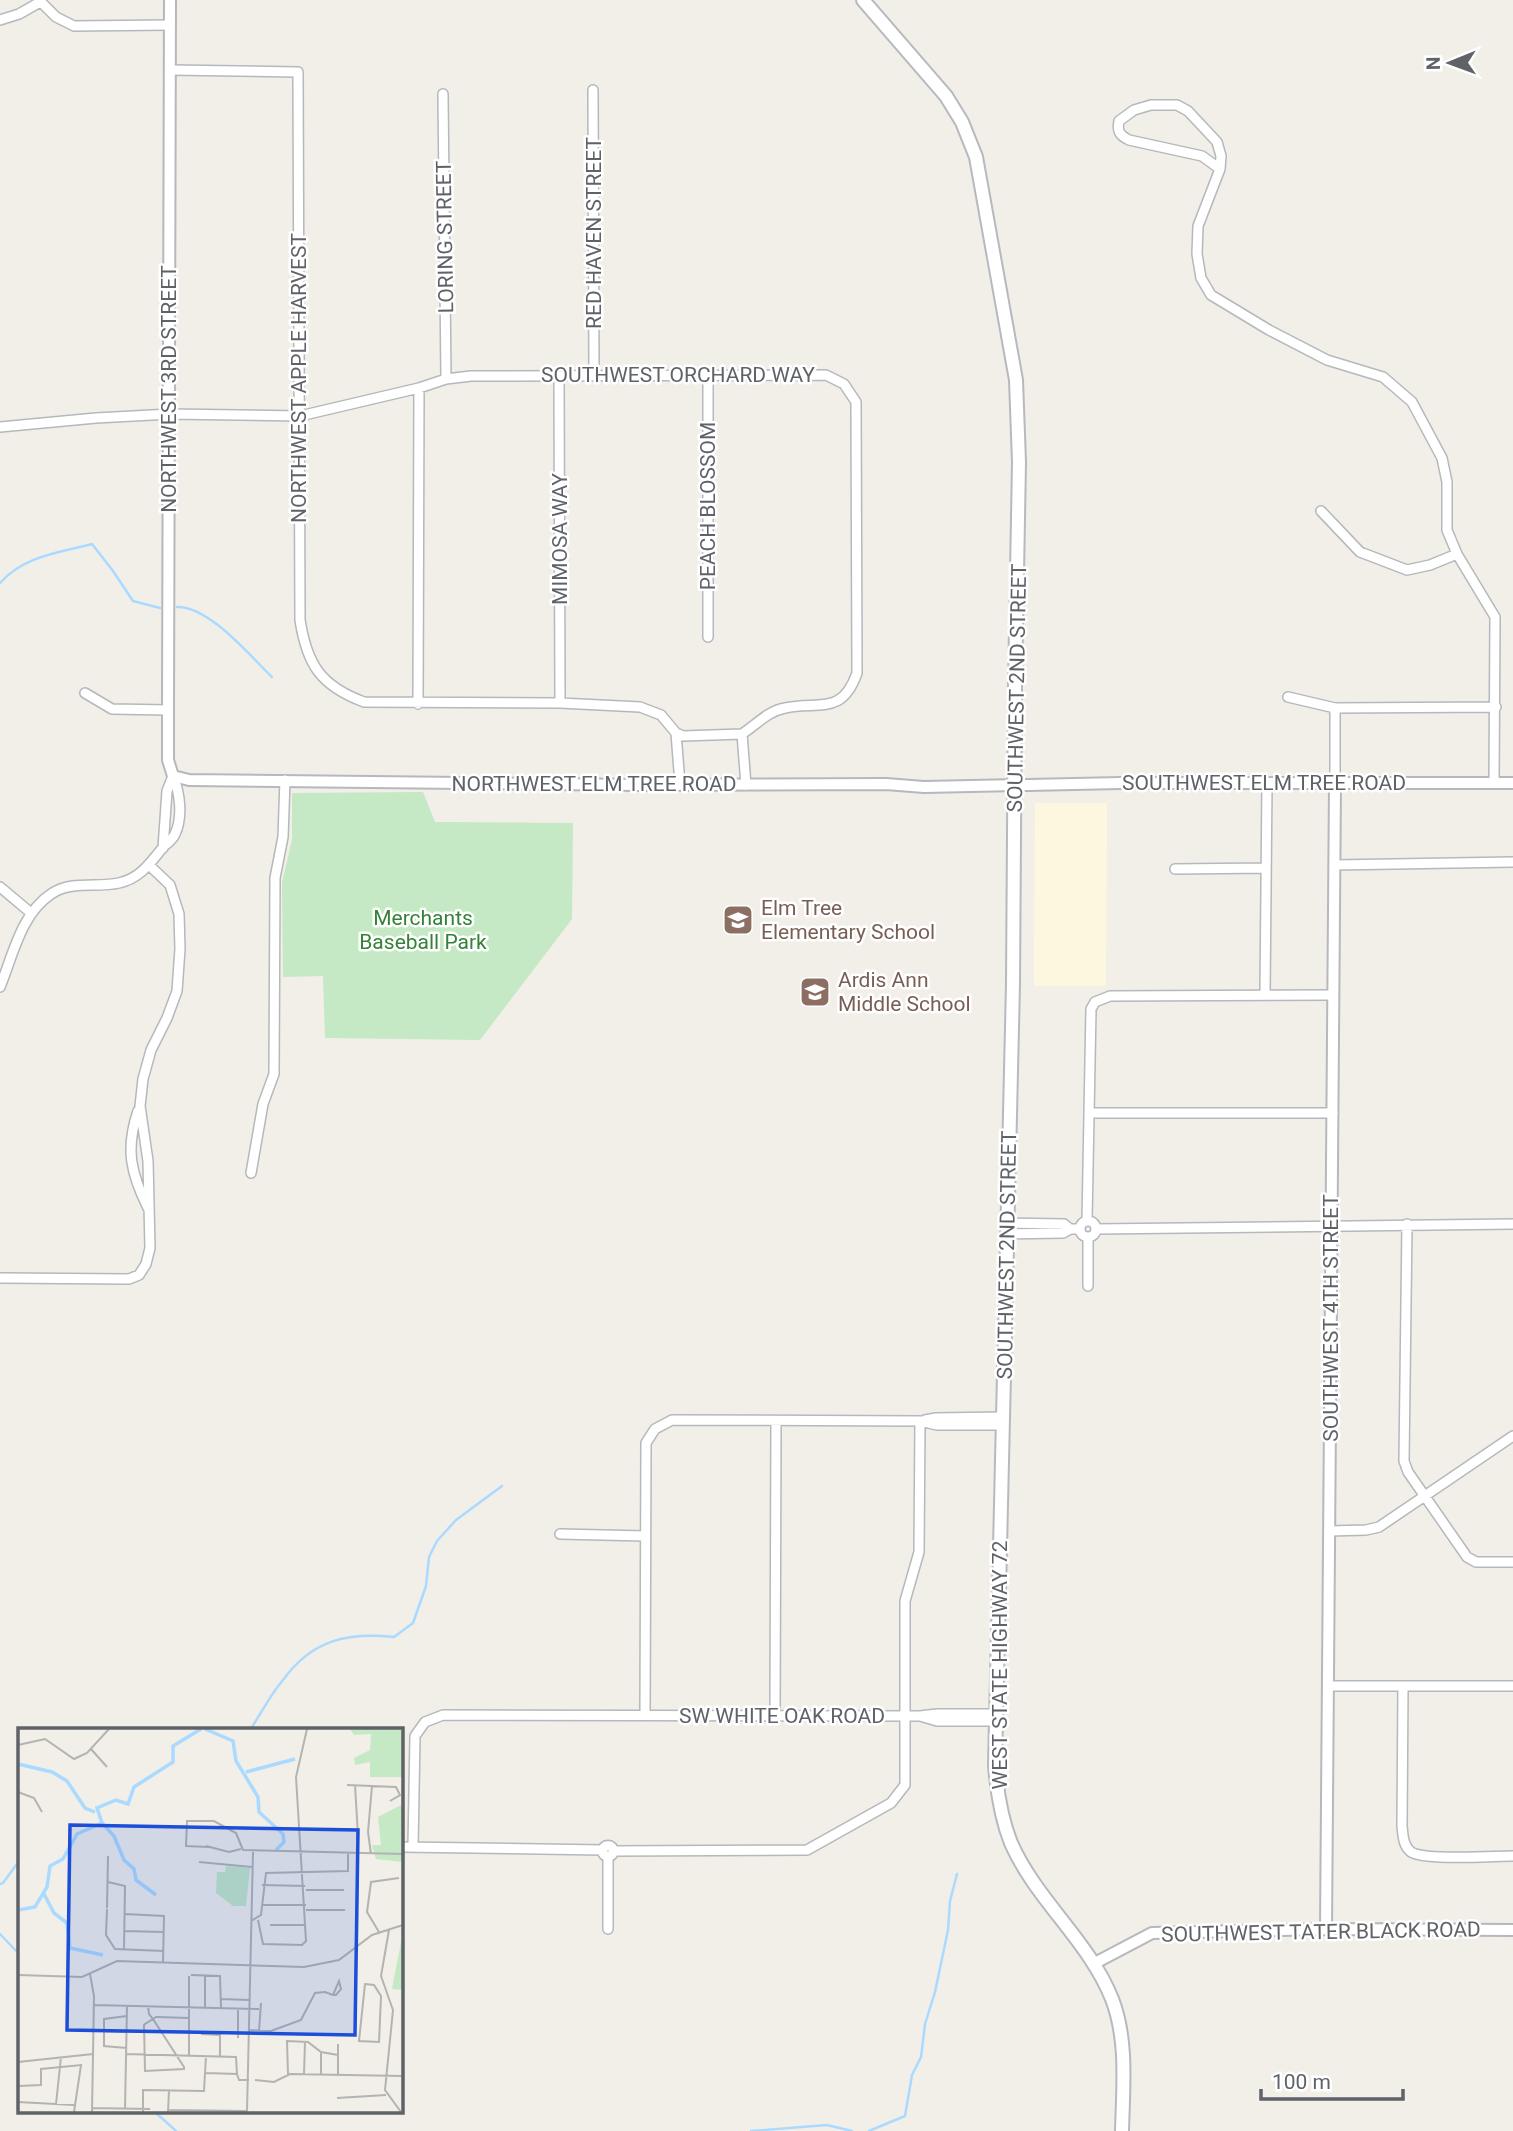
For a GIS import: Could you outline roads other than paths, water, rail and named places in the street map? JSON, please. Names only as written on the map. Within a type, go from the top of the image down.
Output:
[{"type":"main road","name":"SOUTHWEST 2ND STREET","points":[[863,0],[946,96],[962,122],[976,157],[1018,404],[1015,785],[1003,1421]]},
{"type":"main road","name":"WEST STATE HIGHWAY 72","points":[[1003,1421],[995,1718],[997,1789],[1012,1844],[1029,1874],[1095,1963],[1113,2002],[1123,2054],[1122,2131]]},
{"type":"street","name":"NORTHWEST 3RD STREET","points":[[170,0],[168,760],[173,776]]},
{"type":"street","points":[[0,20],[19,14],[40,1],[56,17],[74,26],[170,25]]},
{"type":"street","name":"NORTHWEST APPLE HARVEST","points":[[170,70],[298,72],[300,620],[304,647],[324,679],[337,690],[364,702],[418,704]]},
{"type":"street","name":"RED HAVEN STREET","points":[[593,90],[594,375]]},
{"type":"street","name":"LORING STREET","points":[[443,94],[446,379]]},
{"type":"street","points":[[1220,169],[1202,156],[1129,140],[1120,135],[1117,128],[1119,121],[1134,110],[1177,105],[1188,111],[1217,142],[1221,156],[1220,169],[1198,226],[1197,254],[1201,278],[1211,295],[1269,330],[1328,360],[1383,377],[1412,402],[1442,458],[1447,482],[1447,530],[1457,554],[1495,617],[1494,783]]},
{"type":"street","name":"SOUTHWEST ORCHARD WAY","points":[[0,427],[170,414],[300,416],[446,379],[471,376],[825,375],[844,384],[856,402],[857,673],[852,687],[834,703],[783,708],[766,716],[743,734]]},
{"type":"street","name":"MIMOSA WAY","points":[[559,376],[561,703]]},
{"type":"street","name":"PEACH BLOSSOM","points":[[708,376],[708,637]]},
{"type":"street","points":[[419,388],[418,704],[561,703],[640,707],[661,715],[676,733],[683,736],[743,734],[746,785]]},
{"type":"street","points":[[1321,511],[1360,552],[1407,570],[1430,565],[1457,554]]},
{"type":"street","points":[[85,693],[112,709],[168,710]]},
{"type":"street","points":[[1287,697],[1335,708],[1496,707]]},
{"type":"street","name":"SOUTHWEST 4TH STREET","points":[[1326,1929],[1335,708]]},
{"type":"street","points":[[676,733],[680,784]]},
{"type":"street","points":[[0,987],[36,905],[53,892],[68,887],[118,883],[137,877],[163,848],[167,791],[173,776]]},
{"type":"street","name":"NORTHWEST ELM TREE ROAD","points":[[173,776],[189,780],[886,784],[924,787],[1015,785]]},
{"type":"street","points":[[251,1173],[263,1104],[274,1074],[275,878],[283,836],[285,780]]},
{"type":"street","points":[[1265,993],[1267,783]]},
{"type":"street","name":"SOUTHWEST ELM TREE ROAD","points":[[1015,785],[1513,783]]},
{"type":"street","points":[[1334,865],[1513,862]]},
{"type":"street","points":[[149,865],[170,885],[179,914],[180,949],[177,991],[151,1050],[143,1079],[140,1107],[131,1132],[130,1153],[135,1180],[150,1212]]},
{"type":"street","points":[[1175,869],[1266,868]]},
{"type":"street","points":[[0,887],[31,912]]},
{"type":"street","points":[[1087,1221],[1091,1009],[1095,1002],[1110,996],[1265,993],[1334,995]]},
{"type":"street","points":[[0,1278],[129,1279],[139,1275],[146,1264],[150,1248],[148,1161],[140,1107]]},
{"type":"street","points":[[1089,1113],[1333,1113]]},
{"type":"street","points":[[1008,1229],[1063,1233],[1087,1221],[1093,1222],[1096,1229],[1095,1234],[1088,1238]]},
{"type":"street","points":[[1407,1224],[1406,1468],[1461,1550],[1470,1559],[1476,1562],[1513,1562]]},
{"type":"street","points":[[1096,1229],[1513,1224]]},
{"type":"street","points":[[1075,1229],[1088,1238]]},
{"type":"street","points":[[1088,1238],[1088,1286]]},
{"type":"street","points":[[645,1715],[646,1443],[655,1429],[672,1420],[920,1421],[936,1418],[1003,1421]]},
{"type":"street","points":[[775,1716],[776,1421]]},
{"type":"street","points":[[402,1847],[608,1852],[807,1850],[891,1803],[905,1785],[905,1601],[919,1552],[920,1421]]},
{"type":"street","points":[[1329,1531],[1373,1529],[1513,1436]]},
{"type":"street","points":[[560,1534],[645,1536]]},
{"type":"street","points":[[1328,1686],[1513,1686]]},
{"type":"street","points":[[1403,1686],[1402,1835],[1409,1850],[1427,1856],[1513,1856]]},
{"type":"street","name":"SW WHITE OAK ROAD","points":[[413,1847],[415,1736],[425,1722],[443,1715],[905,1717],[937,1714],[995,1718]]},
{"type":"street","points":[[608,1852],[608,1929]]},
{"type":"street","name":"SOUTHWEST TATER BLACK ROAD","points":[[1095,1963],[1152,1933],[1326,1929],[1513,1930]]},
{"type":"waterway","points":[[0,583],[9,574],[31,561],[92,544],[133,601],[160,608]]},
{"type":"waterway","points":[[177,607],[189,609],[215,623],[272,677]]},
{"type":"waterway","points":[[251,1728],[294,1666],[318,1647],[361,1636],[394,1637],[413,1623],[426,1586],[429,1557],[437,1541],[456,1520],[502,1486]]},
{"type":"waterway","points":[[0,1884],[18,1862]]},
{"type":"waterway","points":[[869,2131],[905,2116],[912,2075],[921,2057],[925,2024],[935,1992],[957,1874]]},
{"type":"waterway","points":[[0,1934],[18,1953]]},
{"type":"waterway","points":[[157,2114],[176,2131]]},
{"type":"waterway","points":[[751,2131],[827,2125],[852,2131]]},
{"type":"place","name":"Elm Tree Elementary School","points":[[738,920]]},
{"type":"place","name":"Ardis Ann Middle School","points":[[815,992]]},
{"type":"park label","name":"Merchants Baseball Park","points":[[423,930]]}]
